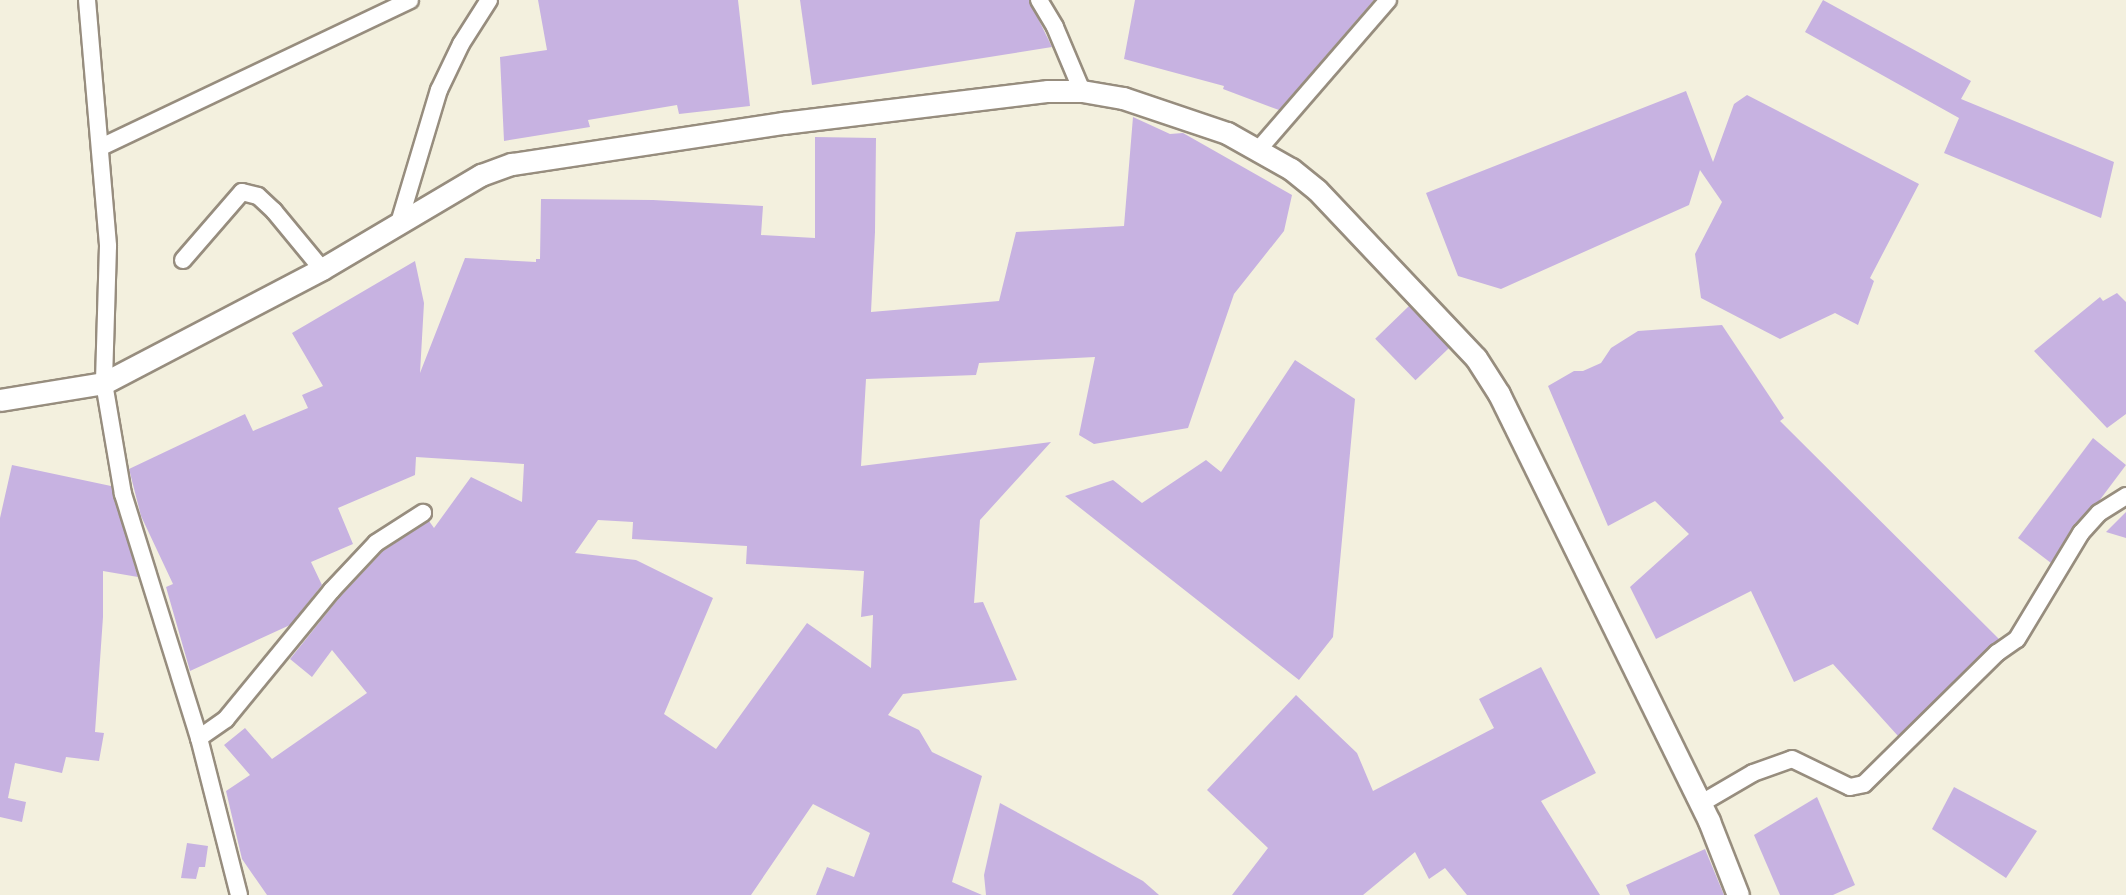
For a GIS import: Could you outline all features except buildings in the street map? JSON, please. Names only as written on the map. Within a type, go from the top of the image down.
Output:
[{"type":"street","points":[[87,0],[108,246],[104,383],[123,494],[198,738],[239,895]]},
{"type":"street","points":[[101,147],[410,0]]},
{"type":"street","points":[[399,223],[439,90],[460,44],[489,0]]},
{"type":"street","points":[[1039,0],[1055,27],[1082,90]]},
{"type":"street","points":[[1259,149],[1388,0]]},
{"type":"street","points":[[0,400],[104,383],[322,269],[481,175],[512,164],[797,121],[1048,91],[1082,90],[1122,98],[1227,133],[1259,149],[1317,190],[1476,358],[1499,394],[1700,804],[1738,895]]},
{"type":"street","points":[[183,260],[242,192],[258,196],[274,211],[322,269]]},
{"type":"street","points":[[1700,804],[1753,773],[1793,759],[1850,787],[1864,785],[1997,653],[2017,639],[2081,533],[2099,513],[2126,496]]},
{"type":"street","points":[[198,738],[226,719],[331,591],[376,543],[423,513]]}]
